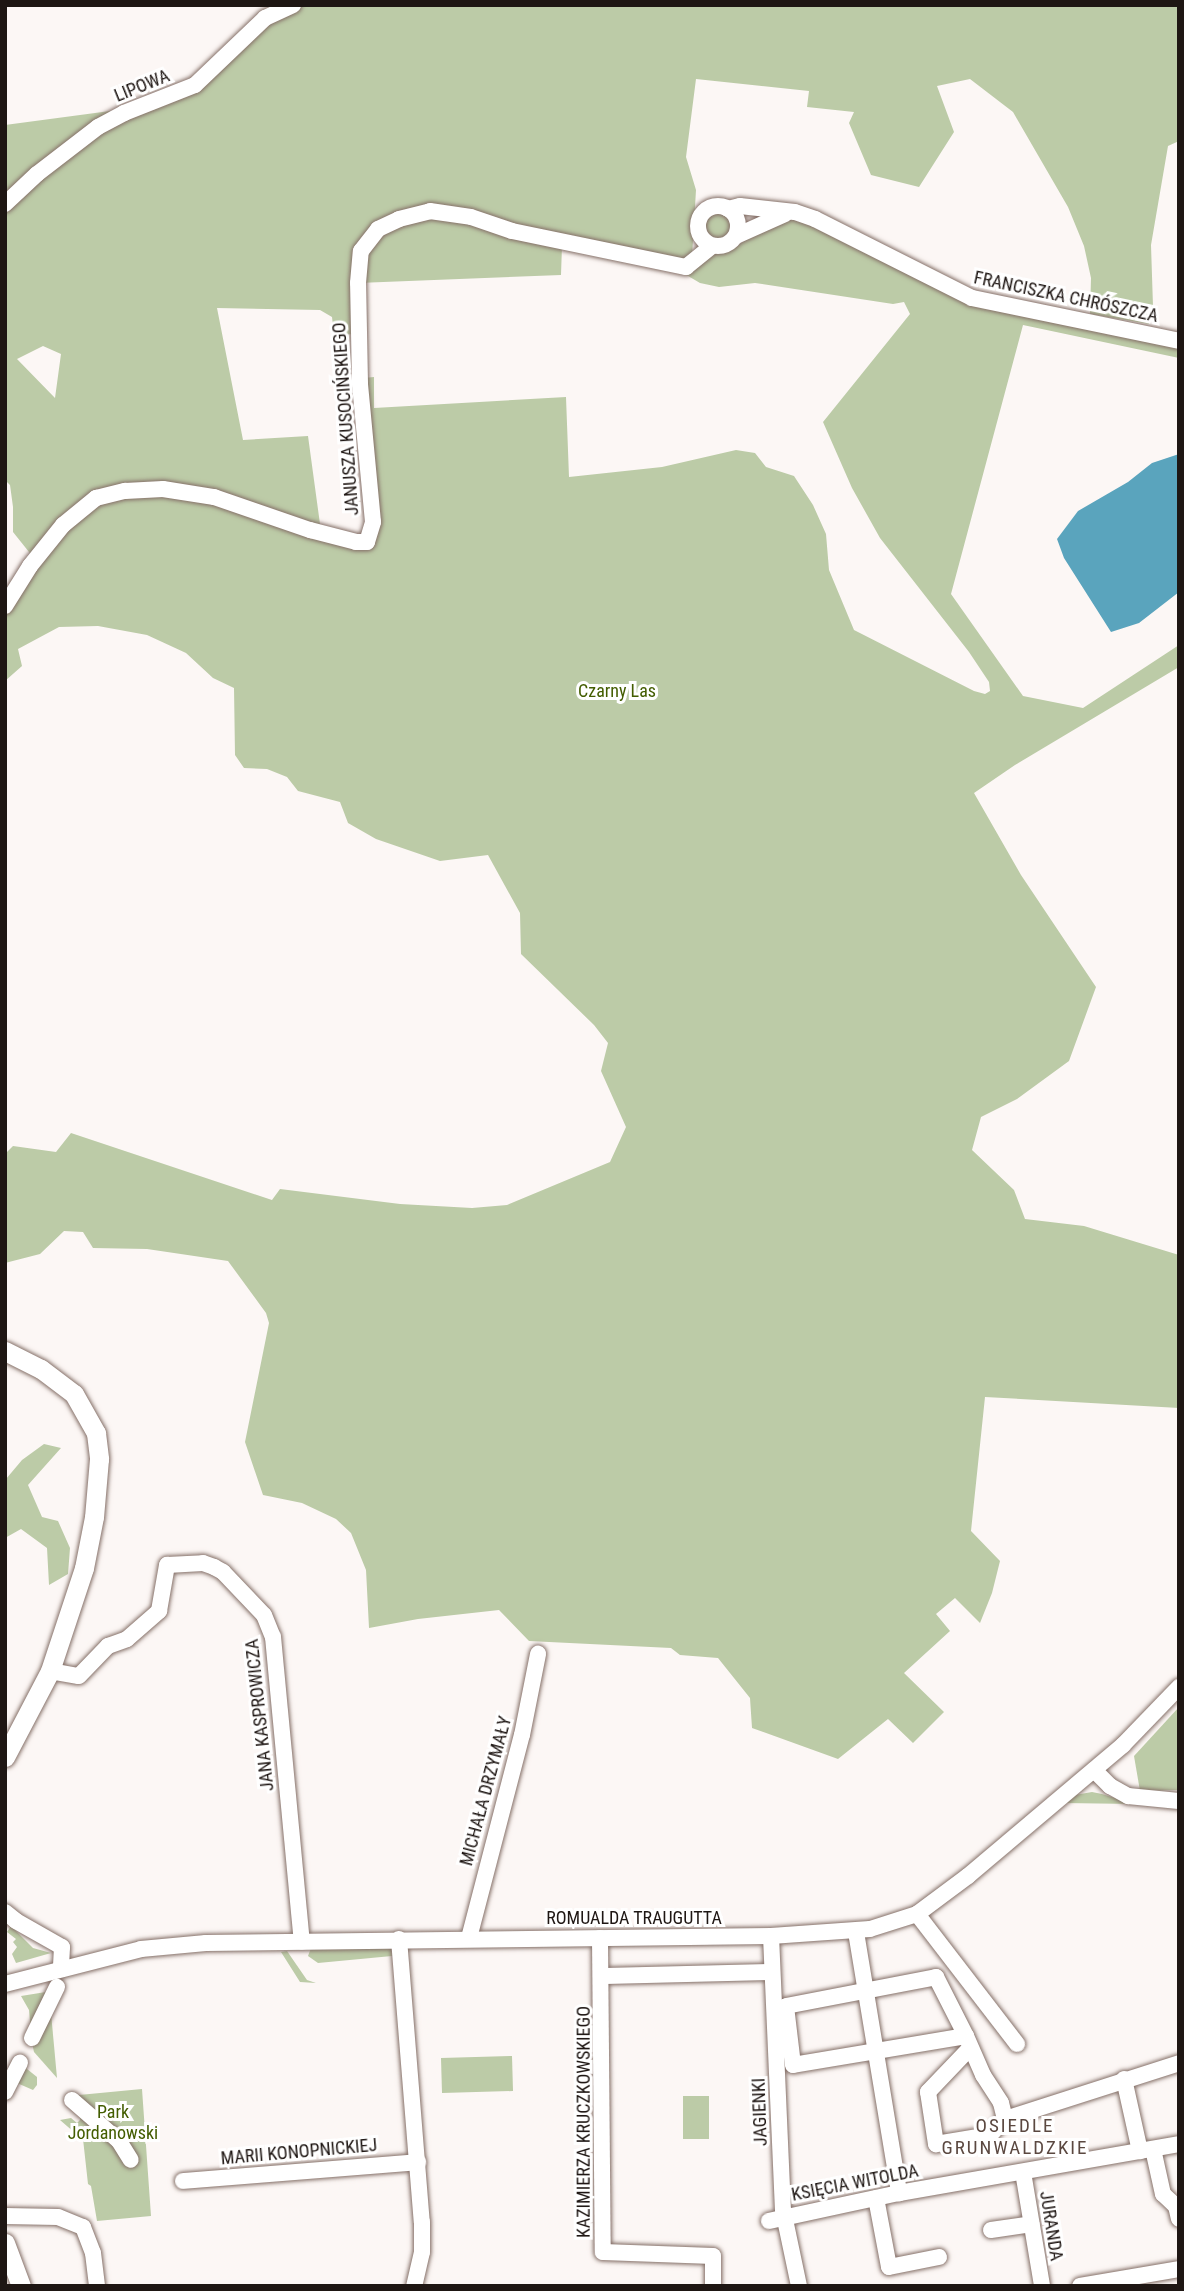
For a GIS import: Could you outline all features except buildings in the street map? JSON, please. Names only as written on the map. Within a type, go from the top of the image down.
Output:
[{"type":"main road","points":[[5,1351],[41,1369],[74,1394],[96,1433],[99,1460],[94,1517],[84,1568],[50,1671],[5,1757]]},
{"type":"main road","points":[[5,2244],[21,2286]]},
{"type":"street","name":"LIPOWA","points":[[5,204],[37,174],[98,127],[124,113],[195,85],[265,18],[293,5]]},
{"type":"street","points":[[736,236],[737,218],[728,209],[716,206],[700,216],[700,236],[712,246],[723,246],[736,236],[776,216],[795,212]]},
{"type":"street","name":"FRANCISZKA CHRÓSZCZA","points":[[728,209],[740,206],[795,212],[815,219],[972,298],[1179,341]]},
{"type":"street","name":"JANUSZA KUSOCIŃSKIEGO","points":[[5,606],[30,566],[63,525],[96,498],[125,491],[163,489],[214,497],[356,542],[364,543],[370,538],[373,522],[359,384],[357,302],[361,251],[378,229],[399,219],[430,211],[471,217],[512,231],[686,267],[712,246]]},
{"type":"street","name":"JANA KASPROWICZA","points":[[50,1671],[79,1676],[108,1646],[127,1639],[159,1611],[167,1565],[203,1563],[214,1567],[223,1572],[264,1615],[273,1637],[302,1942]]},
{"type":"street","name":"MICHAŁA DRZYMAŁY","points":[[469,1938],[522,1735],[538,1654]]},
{"type":"street","name":"ROMUALDA TRAUGUTTA","points":[[5,1984],[141,1949],[206,1943],[771,1936],[856,1932],[917,1914],[968,1876],[1145,1726],[1179,1687]]},
{"type":"street","points":[[1094,1770],[1110,1786],[1128,1796],[1179,1801]]},
{"type":"street","points":[[5,1912],[16,1922],[62,1947],[61,1969]]},
{"type":"street","points":[[917,1914],[1017,2044]]},
{"type":"street","points":[[856,1932],[899,2193]]},
{"type":"street","name":"JAGIENKI","points":[[771,1936],[777,2219],[799,2286]]},
{"type":"street","name":"KAZIMIERZA KRUCZKOWSKIEGO","points":[[600,1938],[603,1976],[600,2122],[603,2252],[713,2256],[713,2286]]},
{"type":"street","points":[[399,1939],[418,2162],[422,2252],[414,2286]]},
{"type":"street","points":[[603,1976],[771,1972]]},
{"type":"street","points":[[968,2042],[875,2052],[793,2065],[786,2006],[936,1977],[1001,2104],[1004,2119]]},
{"type":"street","points":[[32,2038],[57,1987]]},
{"type":"street","name":"KSIĘCIA WITOLDA","points":[[968,2042],[929,2092],[936,2144],[990,2134],[1004,2119],[1179,2063]]},
{"type":"street","points":[[5,2092],[20,2063]]},
{"type":"street","points":[[1124,2079],[1163,2194],[1176,2206],[1179,2219]]},
{"type":"street","points":[[72,2100],[118,2141],[131,2160]]},
{"type":"street","name":"KSIĘCIA WITOLDA","points":[[777,2219],[899,2193],[1179,2144]]},
{"type":"street","name":"MARII KONOPNICKIEJ","points":[[183,2181],[418,2162]]},
{"type":"street","name":"JURANDA","points":[[1023,2172],[1042,2286]]},
{"type":"street","points":[[876,2198],[889,2267],[939,2257]]},
{"type":"street","points":[[5,2216],[58,2217],[83,2227],[93,2253],[97,2286]]},
{"type":"street","points":[[991,2230],[1031,2224]]},
{"type":"street","points":[[1080,2286],[1179,2269]]},
{"type":"green space","points":[[286,5],[1179,5],[1179,141],[1168,146],[1151,245],[1153,306],[1149,324],[1090,314],[1091,278],[1084,246],[1068,207],[1013,112],[970,79],[937,86],[954,132],[919,187],[871,175],[849,123],[854,112],[807,107],[809,91],[696,79],[686,157],[696,190],[692,257],[682,263],[562,246],[561,275],[358,283],[358,334],[334,335],[332,317],[320,310],[217,308],[243,440],[308,436],[320,524],[327,529],[221,493],[105,490],[33,557],[13,532],[10,485],[5,480],[5,125],[110,111],[107,116],[194,83]],"holes":[[[43,346],[61,354],[55,398],[17,359]]]},
{"type":"green space","points":[[718,211],[729,215],[733,226],[729,237],[718,241],[707,237],[703,226],[707,215]]},
{"type":"green space","name":"Czarny Las","points":[[797,218],[946,293],[1179,345],[1179,358],[1023,325],[951,594],[1023,696],[1083,708],[1179,645],[1179,667],[1015,765],[974,793],[1021,875],[1096,987],[1069,1061],[1017,1099],[981,1117],[972,1150],[1014,1190],[1025,1219],[1084,1226],[1179,1255],[1179,1408],[985,1397],[971,1531],[1000,1561],[992,1593],[980,1623],[955,1598],[936,1614],[950,1631],[904,1673],[944,1712],[913,1743],[888,1719],[838,1759],[752,1728],[750,1698],[718,1658],[680,1655],[671,1648],[529,1641],[499,1610],[418,1619],[369,1628],[366,1570],[351,1533],[336,1519],[302,1503],[263,1495],[245,1442],[269,1323],[266,1313],[228,1261],[147,1249],[93,1248],[83,1232],[64,1231],[40,1254],[5,1263],[5,1154],[13,1146],[56,1152],[71,1133],[272,1200],[280,1189],[400,1204],[472,1208],[507,1205],[610,1162],[626,1127],[601,1071],[608,1043],[594,1025],[521,954],[520,913],[488,855],[440,861],[376,839],[348,823],[340,802],[298,791],[287,777],[267,769],[244,768],[235,755],[234,688],[213,678],[186,653],[147,635],[98,626],[59,627],[18,649],[22,666],[5,681],[5,607],[31,566],[97,499],[156,489],[367,542],[363,378],[374,377],[374,408],[566,397],[569,477],[662,467],[736,450],[755,453],[766,467],[794,476],[813,505],[826,534],[829,570],[854,630],[974,691],[985,694],[990,691],[989,682],[969,652],[880,538],[852,488],[823,422],[910,314],[904,302],[893,304],[755,283],[719,287],[700,283],[683,273],[713,251],[734,248],[772,222]]},
{"type":"green space","points":[[44,1444],[61,1448],[28,1485],[42,1517],[58,1521],[70,1548],[68,1574],[49,1585],[47,1548],[21,1529],[5,1538],[6,1479],[22,1460]]},
{"type":"green space","points":[[1179,1707],[1179,1790],[1140,1791],[1134,1756]]},
{"type":"green space","points":[[1092,1792],[1134,1804],[1063,1803],[1075,1795]]},
{"type":"green space","points":[[11,1926],[33,1948],[51,1953],[16,1963],[12,1954],[17,1947],[13,1942],[16,1939],[7,1932]]},
{"type":"green space","points":[[391,1946],[392,1956],[318,1963],[308,1956],[311,1948]]},
{"type":"green space","points":[[287,1951],[307,1980],[316,1983],[300,1982],[281,1952]]},
{"type":"green space","points":[[52,1991],[31,2033],[29,2010],[21,1996]]},
{"type":"green space","points":[[51,2013],[57,2078],[34,2052],[32,2043]]},
{"type":"green space","points":[[512,2056],[513,2091],[442,2093],[441,2058]]},
{"type":"green space","points":[[22,2065],[37,2077],[37,2085],[33,2090],[17,2083]]},
{"type":"green space","name":"Park Jordanowski","points":[[142,2089],[151,2216],[97,2221],[91,2186],[88,2184],[82,2130],[79,2127],[75,2133],[60,2120],[71,2118],[77,2123],[80,2120],[79,2095]]},
{"type":"green space","points":[[683,2096],[709,2096],[709,2139],[683,2139]]},
{"type":"water","points":[[1179,454],[1179,592],[1139,623],[1111,632],[1064,558],[1057,539],[1078,511],[1128,482],[1152,463]]},
{"type":"district","name":"OSIEDLE GRUNWALDZKIE","points":[[1015,2137]]}]
